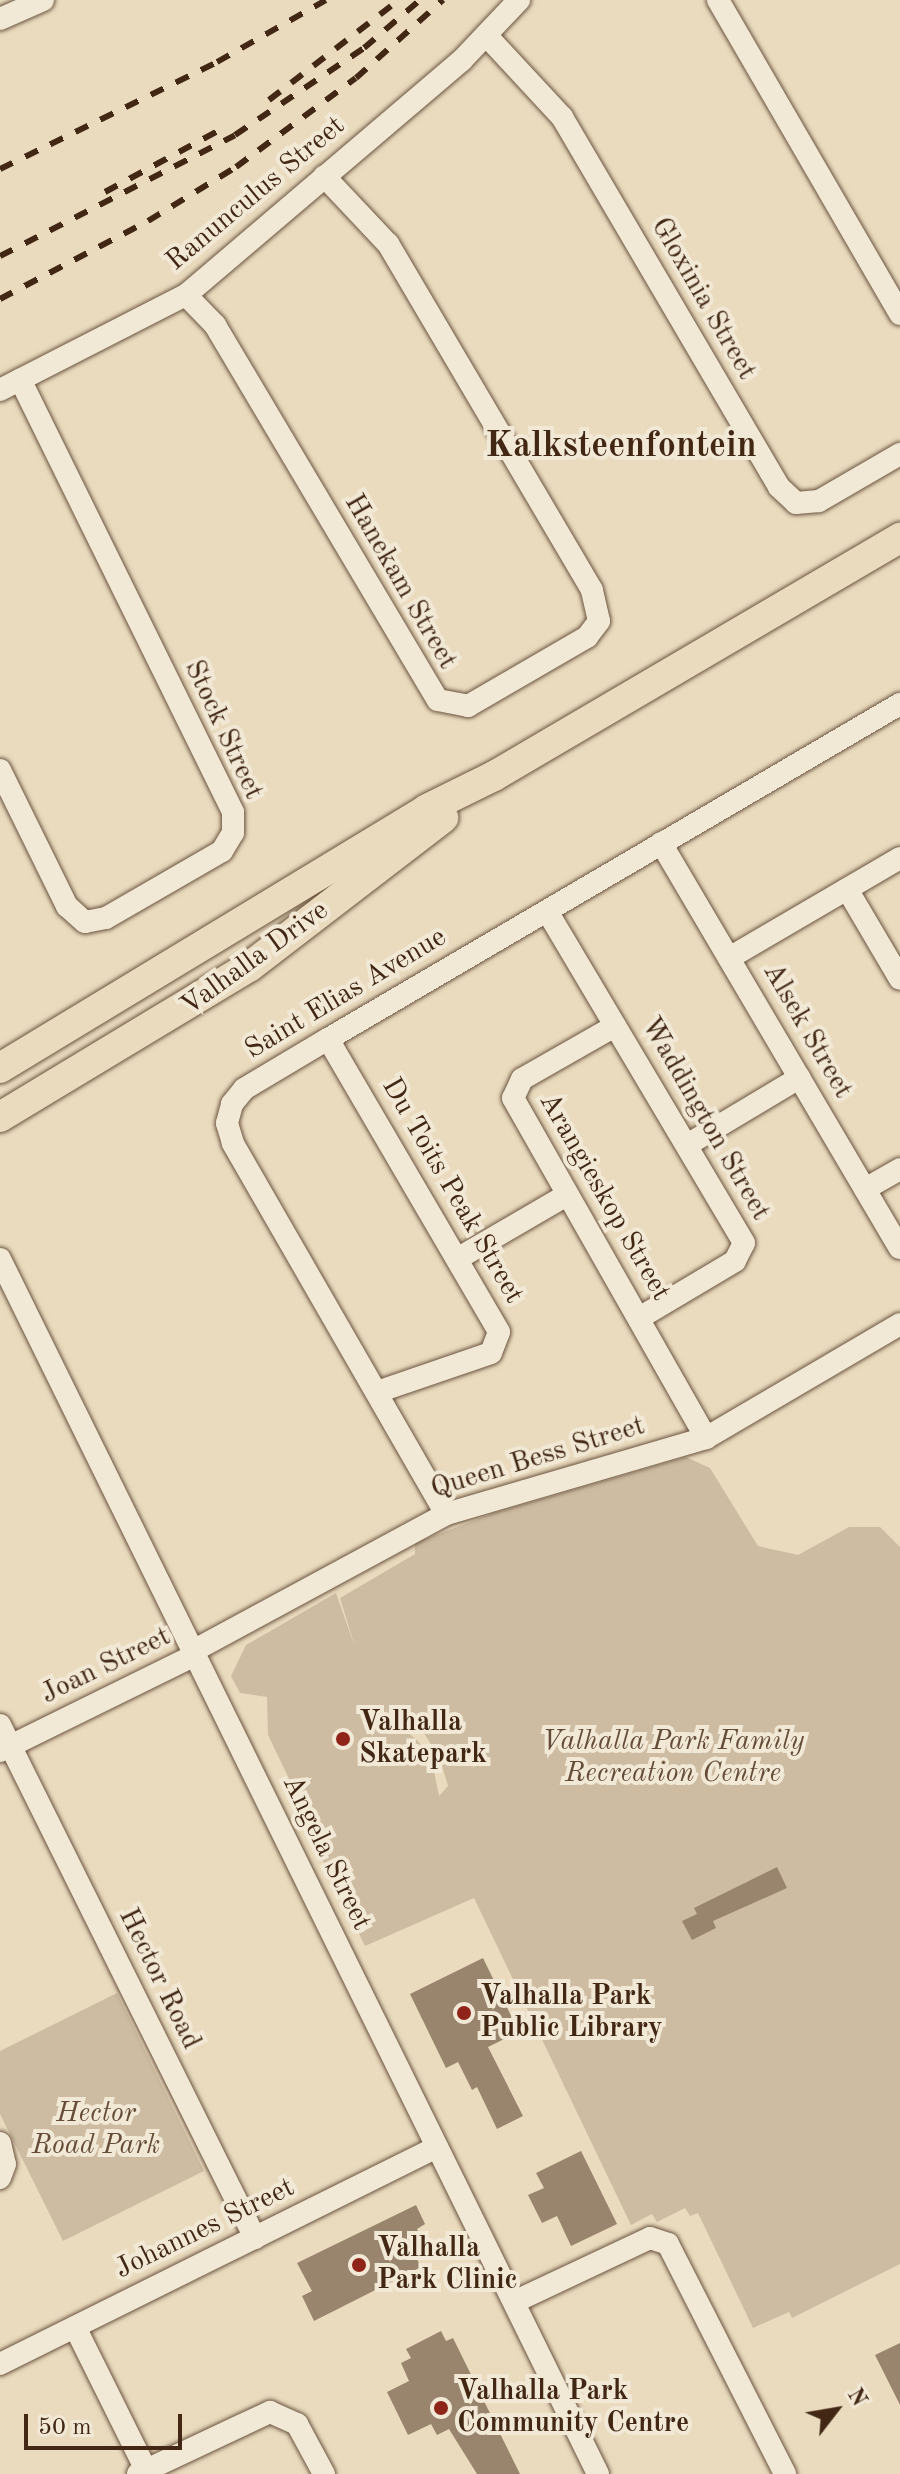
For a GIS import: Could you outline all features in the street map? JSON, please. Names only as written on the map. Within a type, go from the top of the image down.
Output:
[{"type":"main road","name":"Valhalla Drive","points":[[0,1068],[427,809],[494,776],[900,538]]},
{"type":"main road","name":"Valhalla Drive","points":[[0,1117],[178,1015],[249,967],[494,776]]},
{"type":"street","name":"Ranunculus Street","points":[[10,385],[186,295],[486,35],[519,0]]},
{"type":"street","points":[[718,0],[890,274],[900,314]]},
{"type":"street","points":[[0,19],[39,1]]},
{"type":"street","name":"Gloxinia Street","points":[[486,35],[562,117],[779,487],[796,503],[819,501],[900,454]]},
{"type":"street","name":"Hanekam Street","points":[[186,295],[215,325],[438,700],[468,706],[587,637],[599,621],[592,590],[388,244],[324,176]]},
{"type":"street","name":"Stock Street","points":[[0,770],[67,906],[85,922],[106,918],[222,851],[233,833],[233,812],[10,385]]},
{"type":"street","name":"Saint Elias Avenue","points":[[446,1514],[233,1143],[227,1123],[232,1104],[244,1089],[900,704]]},
{"type":"street","name":"Alsek Street","points":[[661,843],[900,1248]]},
{"type":"street","points":[[729,958],[900,858]]},
{"type":"street","points":[[847,889],[900,979]]},
{"type":"street","name":"Waddington Street","points":[[547,911],[741,1237],[744,1250],[735,1261],[639,1318]]},
{"type":"street","name":"Arangieskop Street","points":[[615,1026],[522,1079],[513,1091],[515,1105],[706,1438]]},
{"type":"street","name":"Du Toits Peak Street","points":[[328,1039],[499,1332],[496,1349],[377,1392]]},
{"type":"street","points":[[687,1145],[799,1078]]},
{"type":"street","points":[[865,1189],[900,1169]]},
{"type":"street","points":[[457,1259],[567,1195]]},
{"type":"street","name":"Angela Street","points":[[0,1259],[598,2474]]},
{"type":"street","name":"Queen Bess Street","points":[[194,1653],[446,1514],[706,1438],[900,1324]]},
{"type":"street","name":"Joan Street","points":[[5,1749],[194,1653]]},
{"type":"street","name":"Hector Road","points":[[0,1725],[5,1749],[255,2238]]},
{"type":"street","points":[[0,2143],[1,2176]]},
{"type":"street","name":"Johannes Street","points":[[0,2364],[437,2147]]},
{"type":"street","points":[[514,2302],[650,2238],[668,2244],[785,2474]]},
{"type":"street","points":[[75,2327],[144,2473],[270,2412],[297,2424],[324,2474]]},
{"type":"green space","name":"Valhalla Park Family Recreation Centre","points":[[686,1457],[710,1468],[758,1546],[798,1555],[849,1527],[880,1527],[900,1547],[900,2264],[792,2318],[789,2312],[753,2328],[698,2213],[690,2216],[685,2208],[657,2222],[652,2214],[631,2225],[474,1898],[365,1946],[289,1792],[294,1789],[268,1735],[267,1697],[240,1693],[231,1676],[246,1645],[336,1593],[355,1647],[340,1598],[415,1554],[415,1543],[494,1513]],"holes":[[[371,1713],[413,1722],[424,1733],[440,1759],[448,1786],[439,1796],[433,1766],[419,1742],[394,1720]]]},
{"type":"green space","name":"Hector Road Park","points":[[117,1993],[204,2171],[63,2241],[0,2114],[0,2051]]},
{"type":"building","points":[[777,1867],[787,1888],[713,1921],[716,1928],[692,1940],[682,1921],[697,1914],[694,1908]]},
{"type":"building","name":"Valhalla Park Public Library","points":[[483,1958],[519,2032],[488,2047],[523,2116],[497,2129],[477,2087],[472,2090],[458,2062],[446,2068],[410,1994]]},
{"type":"building","points":[[581,2151],[617,2224],[571,2246],[557,2216],[542,2223],[528,2195],[544,2188],[536,2173]]},
{"type":"building","name":"Valhalla Park Clinic","points":[[416,2205],[425,2224],[417,2229],[421,2238],[409,2244],[421,2267],[314,2321],[302,2296],[312,2291],[297,2263]]},
{"type":"building","name":"Valhalla Park Community Centre","points":[[441,2331],[446,2341],[453,2338],[520,2474],[477,2474],[449,2429],[437,2435],[431,2424],[408,2435],[387,2392],[409,2381],[401,2363],[411,2358],[406,2349]]},
{"type":"building","points":[[900,2343],[900,2405],[875,2355]]},
{"type":"railway","points":[[0,169],[217,62],[326,0]]},
{"type":"railway","points":[[269,100],[399,0]]},
{"type":"railway","points":[[0,256],[235,135],[364,48],[420,0]]},
{"type":"railway","points":[[0,299],[148,221],[236,167],[356,78],[443,0]]},
{"type":"railway","points":[[105,192],[218,131]]},
{"type":"place","name":"Valhalla Skatepark","points":[[343,1739]]},
{"type":"place","name":"Valhalla Park Public Library","points":[[464,2013]]},
{"type":"place","name":"Valhalla Park Clinic","points":[[359,2265]]},
{"type":"place","name":"Valhalla Park Community Centre","points":[[441,2408]]},
{"type":"district","name":"Kalksteenfontein","points":[[621,448]]}]
